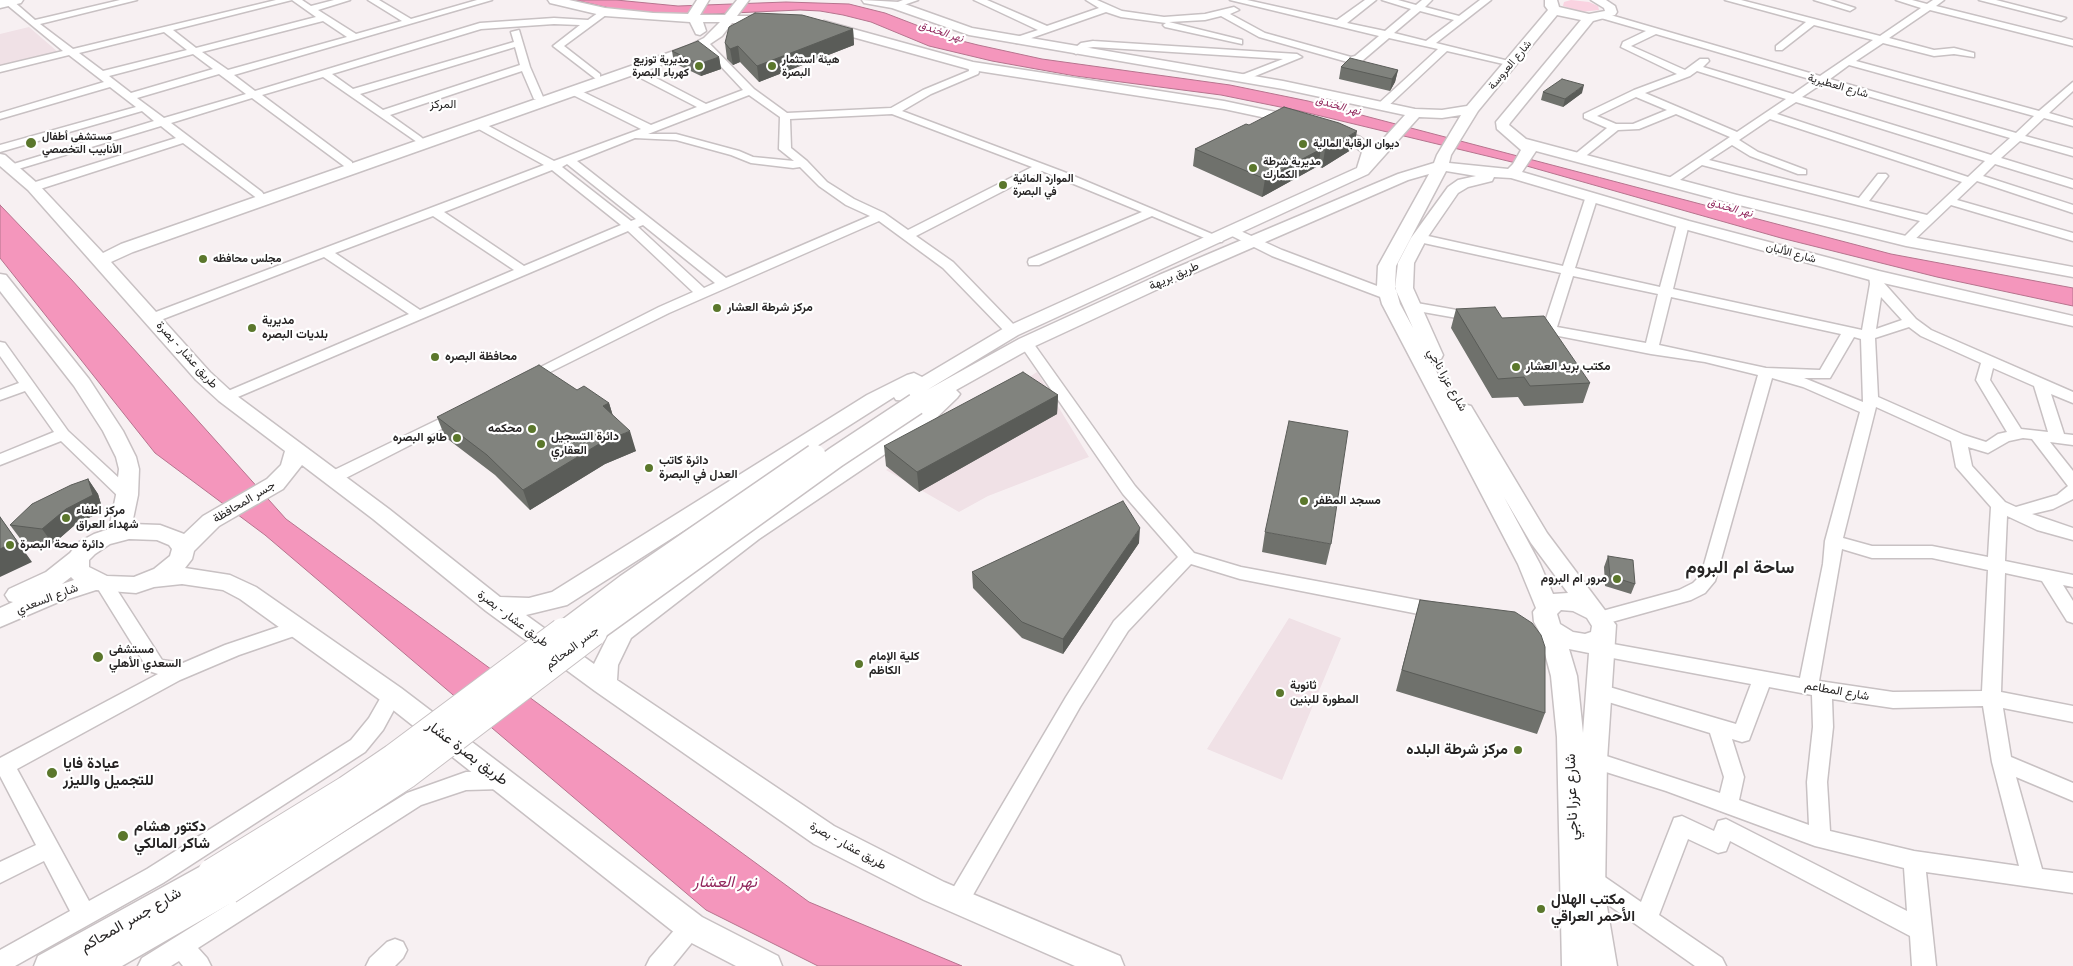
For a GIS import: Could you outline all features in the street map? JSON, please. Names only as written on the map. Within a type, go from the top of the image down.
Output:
[{"type":"main road","points":[[554,0],[605,12],[786,20]]},
{"type":"main road","points":[[96,255],[130,238],[417,139],[573,91],[603,76],[633,70],[704,43],[718,33],[744,0]]},
{"type":"main road","points":[[868,0],[894,6],[969,31],[1076,51],[1243,78],[1382,106],[1412,117],[1442,114],[1469,115]]},
{"type":"main road","points":[[96,255],[127,248],[692,42],[701,32],[695,17],[702,1]]},
{"type":"main road","points":[[1553,5],[1570,15],[1589,18]]},
{"type":"main road","name":"شارع العروسة","points":[[1442,160],[1469,115],[1512,63],[1553,5]]},
{"type":"main road","points":[[1604,5],[1589,18],[1503,122],[1502,126],[1506,131],[1526,147],[1578,157],[1906,241],[2073,272]]},
{"type":"main road","points":[[810,23],[972,66],[1224,105],[1315,126],[1356,140],[1369,150],[1370,155],[1362,171]]},
{"type":"main road","name":"طريق بريهة","points":[[909,400],[961,370],[1012,331],[1226,235],[1362,171],[1412,117]]},
{"type":"main road","points":[[1515,170],[1526,147]]},
{"type":"main road","name":"طريق عشار - بصرة","points":[[3,160],[33,187],[153,318],[203,376],[226,397],[494,605],[604,684],[824,835],[957,902],[1109,966]]},
{"type":"main road","name":"طريق بريهة","points":[[961,370],[1026,344],[1165,279],[1442,160]]},
{"type":"main road","name":"شارع الألبان","points":[[1442,160],[1462,170],[1515,170],[1592,199],[1877,280],[2073,321]]},
{"type":"main road","name":"شارع عزرا ناجي","points":[[1442,160],[1387,266],[1388,295],[1530,564],[1544,620],[1564,676],[1570,737],[1577,966]]},
{"type":"main road","name":"شارع عزرا ناجي","points":[[1515,170],[1458,186],[1419,238],[1405,269],[1404,288],[1428,345],[1501,476],[1539,538],[1600,629],[1591,880],[1595,931],[1602,966]]},
{"type":"main road","points":[[0,280],[82,383],[113,430],[126,457],[129,470],[128,495],[119,533]]},
{"type":"main road","points":[[494,605],[529,607],[559,599],[874,399],[932,371],[961,370]]},
{"type":"main road","points":[[604,684],[606,665],[622,632],[751,534],[924,419],[961,370]]},
{"type":"main road","name":"جسر المحاكم","points":[[220,882],[405,775],[626,607],[836,457],[909,400]]},
{"type":"main road","name":"جسر المحافظة","points":[[153,580],[176,564],[181,558],[183,548],[195,534],[220,515],[264,492],[285,476],[295,458],[295,451]]},
{"type":"main road","name":"شارع السعدي","points":[[0,603],[54,578],[78,559],[94,543],[119,533],[140,531],[160,533],[178,540],[183,548]]},
{"type":"main road","points":[[78,559],[78,569],[82,574],[100,583]]},
{"type":"main road","name":"طريق بصرة عشار","points":[[153,580],[182,576],[208,578],[230,583],[248,592],[392,696],[691,927],[766,966]]},
{"type":"main road","name":"شارع السعدي","points":[[0,618],[48,597],[100,583],[136,584],[153,580]]},
{"type":"main road","points":[[1569,601],[1587,606],[1600,629],[1596,642],[1577,643],[1567,640],[1544,620],[1552,603],[1569,601]]},
{"type":"main road","points":[[93,966],[220,882]]},
{"type":"main road","name":"شارع جسر المحاكم","points":[[50,966],[220,882]]},
{"type":"street","points":[[33,23],[132,0]]},
{"type":"street","points":[[0,69],[288,0]]},
{"type":"street","points":[[296,0],[355,38]]},
{"type":"street","points":[[310,9],[345,0]]},
{"type":"street","points":[[373,0],[410,22]]},
{"type":"street","points":[[448,0],[461,7]]},
{"type":"street","points":[[128,97],[355,38],[487,0]]},
{"type":"street","points":[[894,6],[913,0]]},
{"type":"street","points":[[979,0],[1047,30]]},
{"type":"street","points":[[1092,0],[1106,10],[1239,42]]},
{"type":"street","points":[[1235,0],[1512,63]]},
{"type":"street","points":[[1139,18],[1185,19],[1224,14],[1258,0]]},
{"type":"street","points":[[1340,23],[1371,0]]},
{"type":"street","points":[[1387,0],[1462,19]]},
{"type":"street","points":[[1224,14],[1262,35],[1342,60],[1358,58],[1428,0]]},
{"type":"street","points":[[1429,43],[1486,0]]},
{"type":"street","points":[[1730,0],[1744,1],[1812,22],[1881,40],[1931,58],[1948,51],[1971,54]]},
{"type":"street","points":[[1819,0],[1850,8]]},
{"type":"street","points":[[1901,0],[1929,7],[2053,24]]},
{"type":"street","points":[[1670,182],[1698,161],[1940,0]]},
{"type":"street","points":[[1984,0],[2053,24],[2073,43]]},
{"type":"street","points":[[9,2],[100,76],[258,195]]},
{"type":"street","name":"شارع العطيرية","points":[[1604,5],[1655,31],[2073,153]]},
{"type":"street","points":[[1017,40],[1106,10]]},
{"type":"street","points":[[603,76],[558,47],[605,12]]},
{"type":"street","points":[[437,14],[470,29]]},
{"type":"street","points":[[100,76],[324,18]]},
{"type":"street","points":[[1779,48],[1812,22]]},
{"type":"street","points":[[3,160],[163,122],[470,29],[512,23],[588,23]]},
{"type":"street","points":[[512,23],[525,67],[538,97]]},
{"type":"street","points":[[165,29],[348,164]]},
{"type":"street","points":[[1655,31],[1626,44],[1626,47],[1686,74]]},
{"type":"street","points":[[1212,51],[1262,35]]},
{"type":"street","points":[[1944,38],[1948,51]]},
{"type":"street","points":[[352,93],[519,43]]},
{"type":"street","points":[[704,43],[750,92],[784,116],[893,111],[1042,167],[1152,212],[1252,242],[1388,295]]},
{"type":"street","points":[[1076,51],[1089,44],[1297,57]]},
{"type":"street","points":[[1382,106],[1446,47]]},
{"type":"street","points":[[1675,110],[1634,127],[1615,127],[1588,116],[1686,74],[1697,68],[1717,50]]},
{"type":"street","points":[[1243,78],[1316,51]]},
{"type":"street","points":[[1848,62],[2073,123]]},
{"type":"street","points":[[893,111],[927,92],[974,72],[972,66]]},
{"type":"street","points":[[382,114],[525,67]]},
{"type":"street","points":[[1697,68],[2073,184]]},
{"type":"street","points":[[633,70],[706,108]]},
{"type":"street","points":[[325,74],[417,139]]},
{"type":"street","points":[[0,116],[111,83]]},
{"type":"street","points":[[1906,241],[2041,115],[2068,96],[2073,86]]},
{"type":"street","points":[[573,91],[651,129]]},
{"type":"street","points":[[153,318],[750,92]]},
{"type":"street","points":[[1636,94],[1735,138],[1760,156],[1802,172]]},
{"type":"street","points":[[3,160],[142,108]]},
{"type":"street","points":[[1769,115],[2073,209]]},
{"type":"street","points":[[784,116],[785,149],[803,163],[823,184],[850,202],[880,216],[948,265],[1012,331]]},
{"type":"street","points":[[475,122],[554,166],[630,226],[702,294]]},
{"type":"street","points":[[1578,157],[1615,127]]},
{"type":"street","points":[[630,137],[676,137],[699,145],[736,152],[751,160],[793,165],[803,163]]},
{"type":"street","points":[[33,187],[184,139]]},
{"type":"street","points":[[569,160],[724,283]]},
{"type":"street","points":[[1698,161],[1928,219]]},
{"type":"street","points":[[907,236],[1042,167]]},
{"type":"street","points":[[1862,202],[1882,176]]},
{"type":"street","points":[[1549,330],[1592,199]]},
{"type":"street","points":[[1949,201],[2073,237]]},
{"type":"street","points":[[436,212],[524,271]]},
{"type":"street","points":[[1034,262],[1152,212]]},
{"type":"street","points":[[516,386],[724,283],[880,216]]},
{"type":"street","points":[[226,397],[644,220]]},
{"type":"street","points":[[1651,350],[1682,224]]},
{"type":"street","points":[[1419,238],[1848,334],[1868,336],[1911,322]]},
{"type":"street","points":[[326,253],[419,315]]},
{"type":"street","points":[[1877,280],[1911,322],[1926,333],[2073,398]]},
{"type":"street","points":[[1820,838],[1817,782],[1823,726],[1815,688],[1834,541],[1869,404],[1868,336],[1877,280]]},
{"type":"street","points":[[1411,306],[1490,320]]},
{"type":"street","points":[[1519,325],[1651,350],[1705,358],[1766,372],[1869,404],[1988,448],[2004,438],[2017,435],[2037,435],[2065,439]]},
{"type":"street","points":[[1766,372],[1825,375],[1848,334]]},
{"type":"street","points":[[1026,344],[1129,490],[1188,557],[1240,573],[1456,613]]},
{"type":"street","points":[[0,346],[63,434],[128,495]]},
{"type":"street","points":[[1990,361],[1986,364],[1984,380],[1989,393],[2017,435]]},
{"type":"street","points":[[1600,629],[1685,595],[1699,588],[1709,577],[1766,372]]},
{"type":"street","points":[[2040,383],[2065,439]]},
{"type":"street","points":[[0,395],[28,385]]},
{"type":"street","points":[[332,478],[472,408]]},
{"type":"street","points":[[0,460],[63,434]]},
{"type":"street","points":[[2037,435],[2073,482]]},
{"type":"street","points":[[1958,438],[1964,467],[2007,509],[2043,526],[2073,534]]},
{"type":"street","points":[[2007,509],[2047,505],[2063,499],[2073,490]]},
{"type":"street","points":[[2007,509],[1997,564],[1991,698],[2002,762],[2033,876]]},
{"type":"street","points":[[1834,541],[1872,552],[1932,552],[2073,581]]},
{"type":"street","points":[[957,902],[1073,702],[1121,626],[1188,557]]},
{"type":"street","points":[[2047,575],[2073,616]]},
{"type":"street","points":[[100,583],[156,666],[164,669],[185,670]]},
{"type":"street","points":[[84,915],[3,766],[185,670],[232,650],[296,628]]},
{"type":"street","name":"شارع المطاعم","points":[[1600,629],[1763,678],[1815,688],[1894,700],[1991,698],[2073,714]]},
{"type":"street","points":[[125,701],[142,683],[150,666],[150,658]]},
{"type":"street","points":[[1599,692],[1742,734],[1763,678]]},
{"type":"street","points":[[0,962],[155,876],[358,746],[376,724],[392,696]]},
{"type":"street","points":[[1718,728],[1734,777],[1726,804]]},
{"type":"street","points":[[1594,760],[1820,838],[1914,861],[2073,883]]},
{"type":"street","points":[[2002,762],[2073,792]]},
{"type":"street","points":[[150,966],[414,800],[466,781],[502,780]]},
{"type":"street","points":[[1646,919],[1682,824],[1718,844],[1726,828],[1921,930]]},
{"type":"street","points":[[0,874],[48,849]]},
{"type":"street","points":[[1914,861],[1924,966]]},
{"type":"street","points":[[1591,880],[1714,966]]},
{"type":"street","points":[[658,966],[691,927]]},
{"type":"street","points":[[181,947],[199,966]]},
{"type":"street","points":[[378,966],[395,950]]},
{"type":"shaded area","points":[[1571,0],[1589,2],[1598,6],[1599,10],[1581,12],[1563,6],[1564,2]]},
{"type":"shaded area","points":[[29,27],[58,52],[0,65],[0,34]]},
{"type":"shaded area","points":[[1037,372],[1089,457],[988,496],[959,512],[886,470]]},
{"type":"shaded area","name":"ثانوية المطورة للبنين","points":[[1289,618],[1341,638],[1282,780],[1207,749]]},
{"type":"water","name":"نهر الخندق","points":[[575,0],[616,0],[678,6],[786,2],[849,4],[885,13],[950,38],[978,45],[1042,59],[1230,85],[1308,101],[1891,254],[2073,288],[2073,306],[1937,277],[1781,238],[1516,163],[1300,111],[1221,95],[1075,76],[992,61],[929,46],[871,22],[843,15],[800,10],[688,15],[618,10]]},
{"type":"water","name":"نهر العشار","points":[[0,205],[71,279],[286,519],[809,902],[962,966],[818,966],[706,910],[265,535],[155,453],[0,258]]},
{"type":"building","points":[[755,13],[802,15],[853,29],[757,66],[738,46],[730,49],[725,43],[729,27]]},
{"type":"building","points":[[698,41],[719,57],[699,64],[672,51]]},
{"type":"building","points":[[1350,58],[1398,70],[1392,79],[1341,67]]},
{"type":"building","points":[[1562,79],[1584,85],[1565,99],[1543,92]]},
{"type":"building","points":[[1284,107],[1339,123],[1357,131],[1325,150],[1321,149],[1265,179],[1195,149],[1246,124],[1249,125]]},
{"type":"building","points":[[1495,307],[1502,318],[1544,316],[1590,383],[1530,386],[1524,377],[1498,379],[1456,309]]},
{"type":"building","name":"دائرة التسجيل العقاري","points":[[539,365],[577,390],[584,386],[609,403],[603,406],[630,431],[599,444],[523,490],[487,455],[437,417]]},
{"type":"building","points":[[1023,372],[1058,395],[917,472],[884,446]]},
{"type":"building","name":"مسجد المظفر","points":[[1289,421],[1348,431],[1331,544],[1265,532]]},
{"type":"building","points":[[88,479],[93,495],[66,509],[42,529],[10,525],[32,504]]},
{"type":"building","points":[[1123,501],[1140,528],[1063,639],[1022,622],[972,572]]},
{"type":"building","points":[[0,517],[17,541],[0,549]]},
{"type":"building","points":[[1608,556],[1633,560],[1635,584],[1610,576]]},
{"type":"building","points":[[1420,600],[1515,612],[1532,623],[1541,635],[1545,647],[1545,713],[1402,670]]},
{"type":"place","name":"مديرية توزيع كهرباء البصرة","points":[[699,66]]},
{"type":"place","name":"هيئة استثمار البصرة","points":[[772,66]]},
{"type":"place","name":"مستشفى أطفال الأنابيب التخصصي","points":[[31,143]]},
{"type":"place","name":"ديوان الرقابة المالية","points":[[1303,144]]},
{"type":"place","name":"مديرية شرطة الكمارك","points":[[1253,168]]},
{"type":"place","name":"الموارد المائية في البصرة","points":[[1003,185]]},
{"type":"place","name":"مجلس محافظه","points":[[203,259]]},
{"type":"place","name":"مركز شرطة العشار","points":[[717,308]]},
{"type":"place","name":"مديرية بلديات البصره","points":[[252,328]]},
{"type":"place","name":"محافظة البصره","points":[[435,357]]},
{"type":"place","name":"مكتب بريد العشار","points":[[1516,367]]},
{"type":"place","name":"محكمه","points":[[532,429]]},
{"type":"place","name":"طابو البصره","points":[[457,438]]},
{"type":"place","name":"دائرة التسجيل العقاري","points":[[541,444]]},
{"type":"place","name":"دائرة كاتب العدل في البصرة","points":[[649,468]]},
{"type":"place","name":"مسجد المظفر","points":[[1304,501]]},
{"type":"place","name":"مركز اطفاء شهداء العراق","points":[[66,518]]},
{"type":"place","name":"دائرة صحة البصرة","points":[[10,545]]},
{"type":"place","name":"مرور ام البروم","points":[[1617,579]]},
{"type":"place","name":"مستشفى السعدي الأهلي","points":[[98,657]]},
{"type":"place","name":"كلية الإمام الكاظم","points":[[859,664]]},
{"type":"place","name":"ثانوية المطورة للبنين","points":[[1280,693]]},
{"type":"place","name":"مركز شرطة البلده","points":[[1518,750]]},
{"type":"place","name":"عيادة فايا للتجميل والليزر","points":[[52,773]]},
{"type":"place","name":"دكتور هشام شاكر المالكي","points":[[123,836]]},
{"type":"place","name":"مكتب الهلال الأحمر العراقي","points":[[1541,909]]},
{"type":"district","name":"المركز","points":[[443,105]]},
{"type":"district","name":"ساحة ام البروم","points":[[1740,568]]}]
